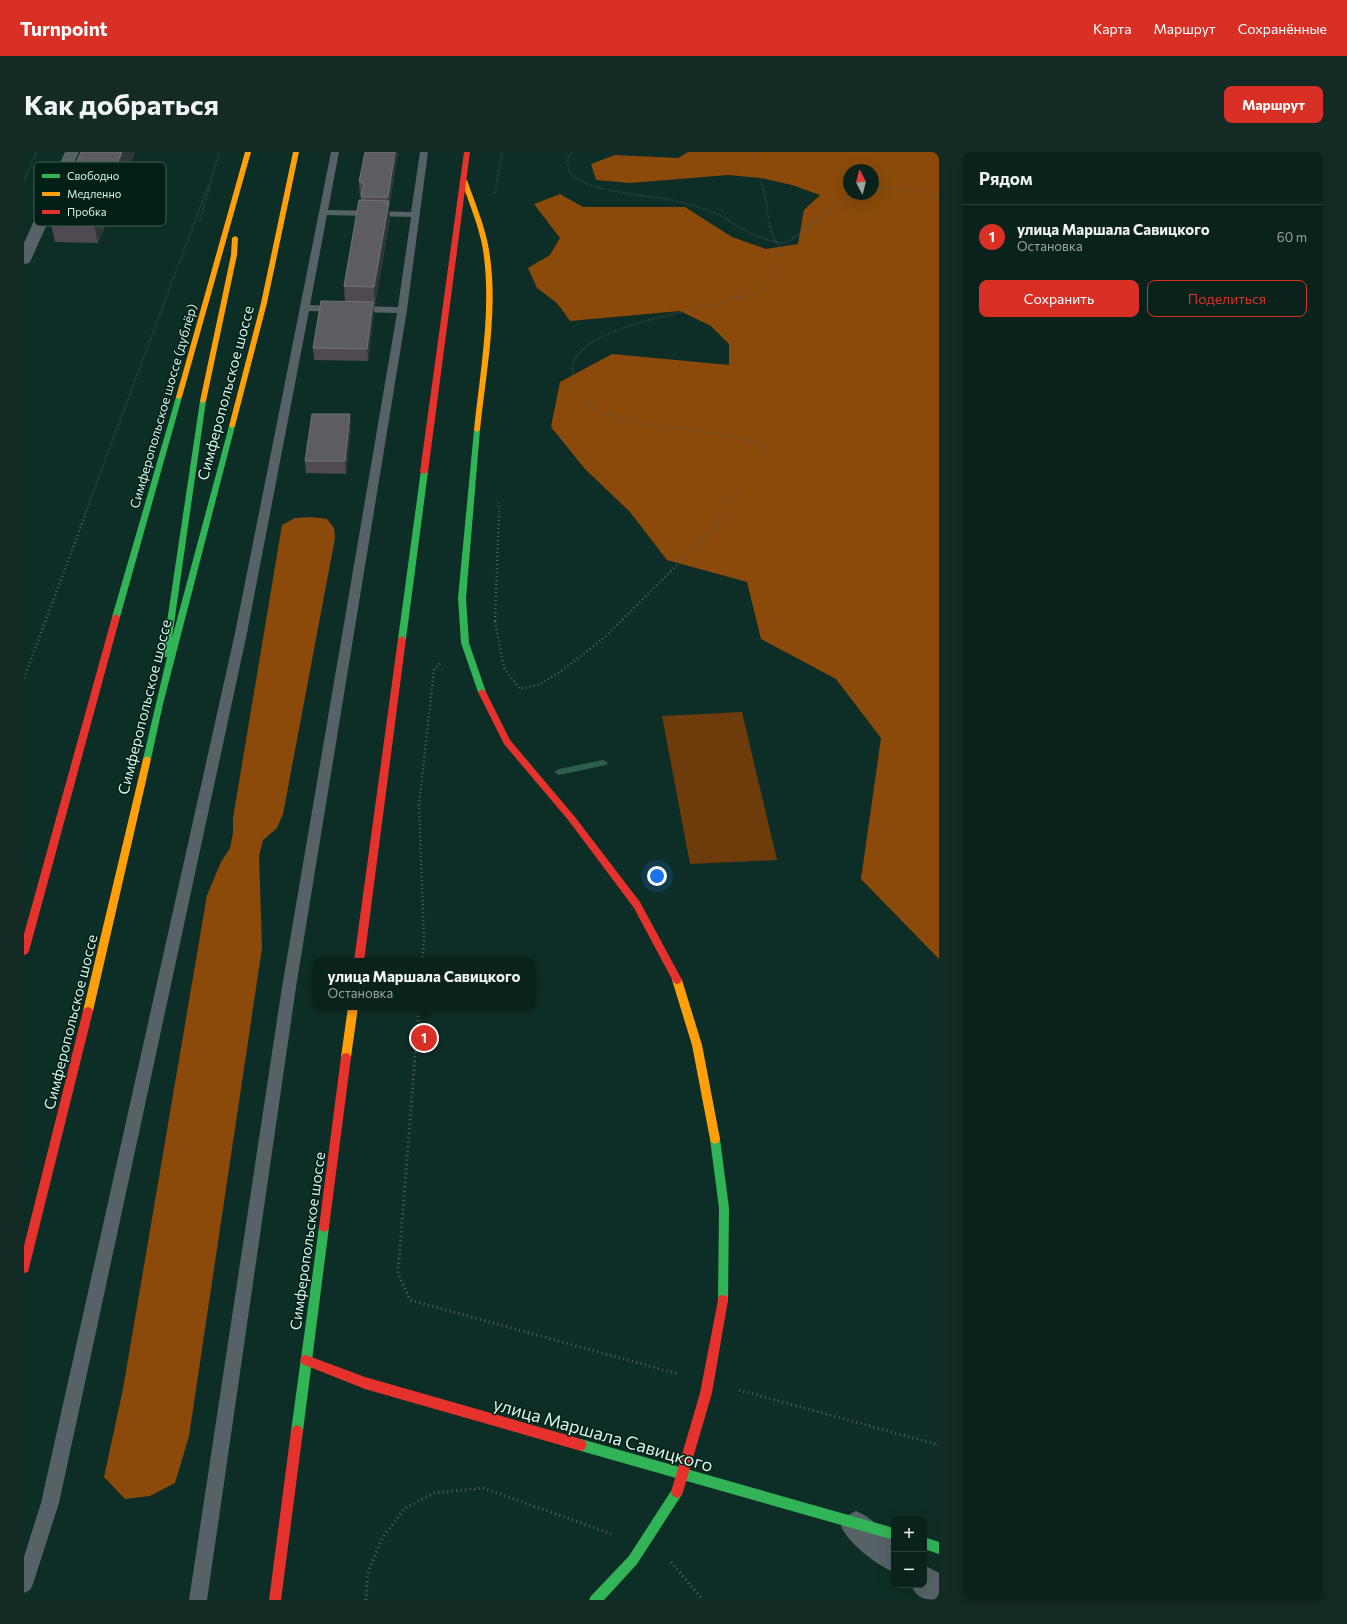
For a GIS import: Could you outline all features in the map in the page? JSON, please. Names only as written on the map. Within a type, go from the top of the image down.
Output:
[{"type":"main road","name":"Симферопольское шоссе (дублёр)","points":[[24,950],[102,667],[132,568],[248,152]]},
{"type":"main road","name":"Симферопольское шоссе","points":[[24,1268],[100,964],[159,704],[264,303],[296,152]]},
{"type":"main road","points":[[359,958],[467,152]]},
{"type":"main road","points":[[464,180],[475,210],[487,259],[488,312],[462,598],[466,644],[480,688],[507,742],[572,818],[637,905],[680,986],[697,1045],[714,1128],[724,1208],[724,1297],[706,1393],[676,1495],[633,1560],[595,1600]]},
{"type":"main road","points":[[159,704],[201,410],[234,255],[237,192]]},
{"type":"main road","name":"Симферопольское шоссе","points":[[306,1360],[353,1010]]},
{"type":"main road","points":[[275,1600],[306,1360]]},
{"type":"main road","name":"улица Маршала Савицкого","points":[[306,1360],[365,1383],[891,1533]]},
{"type":"main road","points":[[927,1544],[939,1548]]},
{"type":"street","points":[[68,162],[72,152]]},
{"type":"street","points":[[24,259],[39,226]]},
{"type":"street","points":[[850,1522],[891,1554]]},
{"type":"street","points":[[927,1582],[939,1592]]},
{"type":"lane","points":[[24,1584],[54,1487],[239,640],[335,152]]},
{"type":"lane","points":[[198,1600],[289,987],[402,310],[424,152]]},
{"type":"lane","points":[[324,212],[415,214]]},
{"type":"lane","points":[[305,308],[402,310]]},
{"type":"path","points":[[24,180],[37,152]]},
{"type":"path","points":[[572,152],[567,160],[570,172],[580,182],[610,190],[670,200],[704,209],[726,219],[745,232],[766,241],[778,244],[786,243],[845,200]]},
{"type":"path","points":[[495,621],[504,668],[520,688],[538,685],[570,664],[604,638],[709,532],[763,451],[760,445],[724,436],[653,425],[615,416],[592,405],[577,394],[573,381],[573,363],[580,353],[594,342],[640,322],[751,295],[773,281],[780,272],[785,262],[784,254],[773,235],[763,190],[750,152]]},
{"type":"path","points":[[24,678],[212,174]]},
{"type":"path","points":[[879,187],[916,190],[939,198]]},
{"type":"path","points":[[419,1010],[398,1273],[410,1300],[686,1376]]},
{"type":"path","points":[[732,1388],[939,1445]]},
{"type":"path","points":[[366,1600],[368,1572],[383,1537],[405,1508],[434,1493],[483,1488],[616,1535]]},
{"type":"path","points":[[666,1556],[703,1600]]},
{"type":"shaded area","points":[[688,152],[939,152],[939,959],[861,879],[881,738],[836,679],[761,639],[747,582],[667,560],[630,512],[585,469],[551,427],[560,382],[612,354],[729,365],[729,344],[711,326],[680,311],[570,321],[557,303],[537,288],[528,268],[550,255],[560,238],[534,204],[560,194],[583,207],[685,207],[732,237],[766,249],[798,244],[804,210],[820,195],[792,185],[761,178],[728,175],[630,183],[596,180],[591,164],[615,155],[678,158]]},
{"type":"shaded area","points":[[311,517],[327,519],[334,528],[335,538],[283,814],[277,828],[263,840],[259,856],[262,948],[189,1436],[175,1483],[150,1496],[125,1499],[104,1477],[123,1389],[207,895],[221,862],[230,848],[233,833],[233,818],[282,525],[295,518]]},
{"type":"shaded area","points":[[742,712],[777,860],[690,864],[662,716]]},
{"type":"building","points":[[81,152],[122,152],[118,162],[76,162]]},
{"type":"building","points":[[365,152],[395,152],[388,197],[361,197],[364,183],[359,182]]},
{"type":"building","points":[[359,200],[389,201],[374,287],[344,286]]},
{"type":"building","points":[[321,301],[373,302],[367,349],[313,348]]},
{"type":"building","points":[[312,414],[350,414],[345,461],[305,461]]},
{"type":"waterway","points":[[559,772],[603,763]]},
{"type":"traffic: fast","points":[[116,617],[179,397]]},
{"type":"traffic: fast","points":[[166,655],[203,401]]},
{"type":"traffic: fast","points":[[147,759],[159,704],[232,426]]},
{"type":"traffic: fast","points":[[477,430],[462,598],[465,643],[482,692]]},
{"type":"traffic: fast","points":[[402,639],[424,472]]},
{"type":"traffic: fast","points":[[715,1139],[724,1208],[723,1300]]},
{"type":"traffic: fast","points":[[297,1431],[324,1227]]},
{"type":"traffic: fast","points":[[581,1445],[891,1533]]},
{"type":"traffic: fast","points":[[595,1600],[633,1560],[677,1492]]},
{"type":"traffic: fast","points":[[927,1544],[939,1548]]},
{"type":"traffic: slow","points":[[179,397],[248,152]]},
{"type":"traffic: slow","points":[[232,426],[264,303],[296,152]]},
{"type":"traffic: slow","points":[[464,180],[478,219],[486,249],[487,259],[489,301],[488,323],[477,430]]},
{"type":"traffic: slow","points":[[203,401],[234,255],[235,238]]},
{"type":"traffic: slow","points":[[88,1011],[147,759]]},
{"type":"traffic: slow","points":[[677,980],[697,1045],[715,1139]]},
{"type":"traffic: slow","points":[[346,1057],[353,1010]]},
{"type":"traffic: jam","points":[[424,472],[467,152]]},
{"type":"traffic: jam","points":[[24,951],[116,617]]},
{"type":"traffic: jam","points":[[359,958],[402,639]]},
{"type":"traffic: jam","points":[[482,692],[507,742],[572,819],[637,905],[677,980]]},
{"type":"traffic: jam","points":[[24,1268],[88,1011]]},
{"type":"traffic: jam","points":[[324,1227],[346,1057]]},
{"type":"traffic: jam","points":[[677,1492],[706,1393],[723,1300]]},
{"type":"traffic: jam","points":[[306,1360],[365,1383],[581,1445]]},
{"type":"traffic: jam","points":[[275,1600],[297,1431]]},
{"type":"place","name":"улица Маршала Савицкого","points":[[424,1038]]}]
